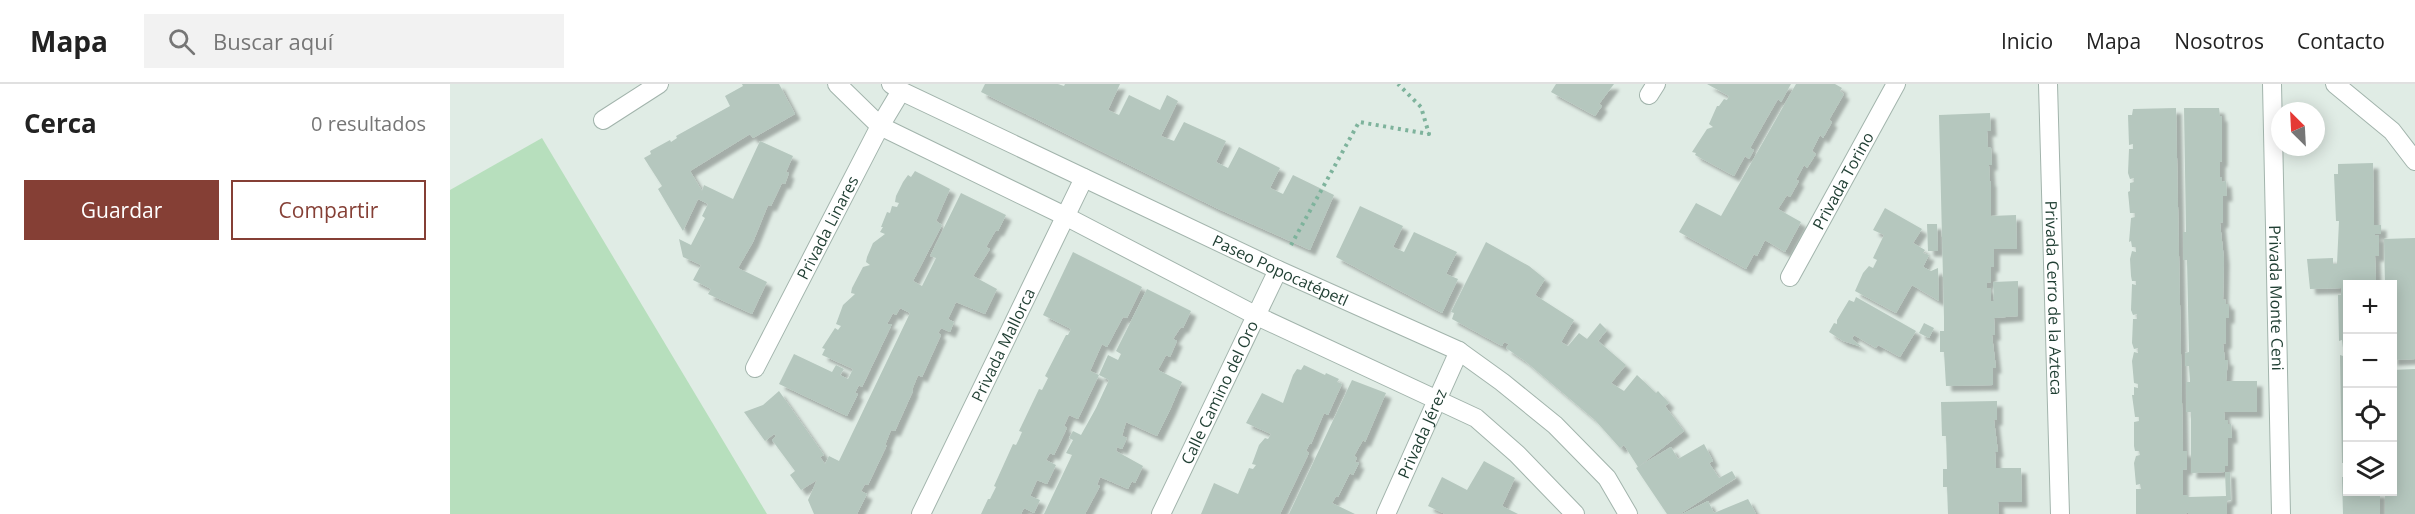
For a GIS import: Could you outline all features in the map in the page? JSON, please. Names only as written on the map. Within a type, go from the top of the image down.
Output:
[{"type":"street","points":[[603,120],[659,84]]},
{"type":"street","points":[[837,84],[880,126],[1065,216],[1257,315],[1476,418],[1517,454],[1575,514]]},
{"type":"street","name":"Privada Torino","points":[[1790,277],[1896,84]]},
{"type":"street","name":"Privada Cerro de la Azteca","points":[[2048,84],[2060,514]]},
{"type":"street","name":"Privada Monte Ceni","points":[[2272,84],[2281,514]]},
{"type":"street","points":[[2335,84],[2392,131],[2415,161]]},
{"type":"street","name":"Privada Linares","points":[[755,368],[880,126],[896,87]]},
{"type":"street","name":"Paseo Popocatépetl","points":[[896,87],[1278,270],[1459,351],[1555,425],[1607,478],[1628,514]]},
{"type":"street","name":"Privada Mallorca","points":[[921,514],[1084,178]]},
{"type":"street","name":"Calle Camino del Oro","points":[[1161,514],[1278,270]]},
{"type":"street","name":"Privada Jérez","points":[[1386,514],[1459,351]]},
{"type":"path","points":[[1278,270],[1359,122],[1429,134],[1421,107],[1398,84]]},
{"type":"green space","points":[[542,138],[767,514],[450,514],[450,190]]},
{"type":"building","points":[[742,84],[779,84],[795,114],[753,138],[750,134],[690,171],[702,191],[704,185],[733,199],[760,141],[793,156],[786,172],[789,173],[785,184],[782,183],[771,206],[768,205],[753,242],[738,268],[767,282],[752,314],[708,294],[711,289],[693,280],[701,265],[683,257],[679,239],[691,245],[705,218],[702,216],[708,204],[698,199],[683,231],[658,189],[662,186],[644,158],[651,154],[650,151],[670,140],[671,142],[677,138],[676,136],[730,106],[725,96],[743,86]]},
{"type":"building","points":[[985,84],[1058,84],[1064,86],[1065,84],[1120,84],[1108,110],[1119,115],[1129,95],[1160,110],[1167,95],[1178,101],[1161,136],[1174,141],[1184,122],[1226,141],[1216,162],[1228,168],[1239,147],[1280,168],[1270,188],[1283,194],[1293,175],[1334,195],[1310,250],[1216,208],[981,92]]},
{"type":"building","points":[[1556,84],[1614,84],[1599,104],[1602,106],[1595,116],[1551,92]]},
{"type":"building","points":[[1707,84],[1791,84],[1781,102],[1778,99],[1750,148],[1754,150],[1749,159],[1745,156],[1734,176],[1692,152],[1707,129],[1713,127],[1709,124],[1717,106],[1729,96]]},
{"type":"building","points":[[1796,84],[1835,84],[1842,88],[1840,91],[1844,94],[1829,120],[1832,122],[1823,138],[1820,135],[1812,151],[1816,154],[1807,168],[1804,165],[1796,180],[1799,181],[1790,197],[1787,195],[1778,209],[1801,222],[1785,252],[1765,240],[1757,256],[1754,254],[1746,269],[1679,232],[1696,203],[1721,216]]},
{"type":"building","points":[[2176,108],[2183,451],[2187,451],[2187,469],[2183,470],[2183,495],[2188,495],[2188,497],[2226,496],[2225,472],[2230,472],[2231,500],[2227,501],[2227,514],[2188,514],[2188,512],[2185,514],[2136,514],[2136,489],[2141,489],[2140,484],[2136,485],[2134,463],[2136,456],[2140,455],[2139,451],[2135,451],[2134,446],[2134,422],[2139,421],[2139,417],[2135,417],[2132,395],[2134,395],[2134,387],[2138,388],[2138,384],[2134,383],[2132,361],[2134,352],[2138,353],[2138,348],[2134,349],[2132,343],[2133,319],[2137,319],[2137,314],[2133,315],[2131,310],[2132,284],[2136,285],[2136,281],[2132,281],[2130,259],[2132,251],[2136,252],[2136,247],[2132,247],[2131,241],[2129,242],[2131,218],[2135,217],[2135,213],[2130,213],[2128,192],[2134,178],[2130,179],[2128,173],[2129,149],[2133,149],[2133,144],[2129,145],[2128,115],[2132,115],[2133,109]]},
{"type":"building","points":[[2184,108],[2219,108],[2220,116],[2222,116],[2220,177],[2222,177],[2222,182],[2226,181],[2227,196],[2223,196],[2223,222],[2220,223],[2224,259],[2223,300],[2225,299],[2226,304],[2229,304],[2229,318],[2226,318],[2226,343],[2223,344],[2225,360],[2228,360],[2226,381],[2257,381],[2257,412],[2224,412],[2225,420],[2231,424],[2232,438],[2228,438],[2228,466],[2225,466],[2225,472],[2191,473],[2191,412],[2186,412],[2186,382],[2190,382],[2189,366],[2185,366],[2185,353],[2189,352],[2187,260],[2183,260],[2183,232],[2186,232]]},
{"type":"building","points":[[1990,113],[1991,131],[1987,131],[1992,165],[1989,165],[1991,216],[2016,215],[2017,249],[1994,249],[1994,267],[1991,267],[1991,282],[1987,283],[1987,288],[1991,288],[1991,301],[1994,301],[1993,282],[2018,281],[2018,316],[1994,318],[1995,335],[1992,335],[1996,368],[1993,368],[1993,385],[1946,386],[1944,352],[1940,352],[1940,331],[1944,331],[1944,318],[1939,115]]},
{"type":"building","points":[[2373,163],[2374,225],[2381,225],[2381,234],[2375,234],[2375,236],[2379,235],[2379,256],[2375,256],[2376,280],[2343,280],[2343,348],[2342,340],[2339,341],[2338,295],[2341,295],[2341,288],[2310,289],[2307,259],[2333,258],[2333,264],[2337,264],[2339,221],[2336,221],[2334,174],[2338,174],[2338,164]]},
{"type":"building","points":[[915,171],[950,189],[936,221],[942,225],[913,281],[922,286],[936,258],[930,256],[961,193],[1006,215],[986,247],[990,249],[973,276],[997,289],[985,314],[956,302],[948,319],[954,322],[950,332],[941,328],[938,333],[941,335],[922,377],[918,375],[895,431],[891,430],[885,445],[887,445],[868,485],[865,484],[861,491],[867,494],[857,514],[814,514],[808,500],[817,480],[801,490],[790,475],[795,471],[772,440],[776,436],[774,434],[765,441],[744,412],[763,405],[779,391],[824,455],[820,457],[825,464],[829,456],[839,461],[910,313],[900,308],[896,315],[893,313],[887,324],[892,324],[862,387],[859,385],[855,393],[858,394],[847,416],[779,384],[794,354],[832,372],[836,365],[844,369],[840,375],[848,379],[853,369],[822,355],[825,349],[822,348],[835,328],[838,330],[841,326],[836,324],[843,305],[855,294],[851,293],[852,288],[863,267],[870,265],[866,262],[873,243],[885,234],[880,232],[887,212],[890,213],[892,206],[897,207],[899,203],[895,202],[896,196],[903,182]]},
{"type":"building","points":[[1360,206],[1403,226],[1393,247],[1404,252],[1414,232],[1457,252],[1446,274],[1458,279],[1442,313],[1336,257]]},
{"type":"building","points":[[1885,208],[1922,229],[1913,243],[1925,250],[1923,253],[1929,255],[1923,267],[1931,271],[1938,268],[1939,301],[1912,285],[1896,313],[1855,291],[1863,273],[1869,266],[1873,268],[1877,260],[1873,258],[1884,235],[1873,230]]},
{"type":"building","points":[[1927,224],[1937,224],[1938,251],[1928,251]]},
{"type":"building","points":[[2415,238],[2415,359],[2397,360],[2397,280],[2385,280],[2384,239]]},
{"type":"building","points":[[1486,242],[1529,266],[1545,279],[1535,295],[1574,320],[1561,342],[1568,346],[1579,333],[1587,339],[1600,323],[1607,330],[1598,341],[1626,365],[1611,383],[1624,391],[1637,375],[1669,403],[1665,406],[1684,431],[1638,467],[1624,445],[1620,448],[1595,420],[1525,361],[1506,348],[1509,344],[1504,342],[1502,346],[1452,319],[1454,313],[1451,312]]},
{"type":"building","points":[[1073,252],[1142,287],[1127,318],[1123,317],[1107,347],[1102,344],[1090,371],[1099,375],[1078,419],[1069,415],[1064,426],[1067,428],[1054,455],[1050,453],[1046,460],[1056,465],[1047,484],[1037,480],[1030,496],[1040,500],[1034,513],[1024,508],[1021,514],[981,514],[996,487],[994,486],[1013,444],[1016,445],[1019,439],[1022,432],[1019,431],[1039,389],[1042,390],[1048,378],[1045,376],[1071,329],[1043,315]]},
{"type":"building","points":[[1147,289],[1191,311],[1183,328],[1181,327],[1173,339],[1177,341],[1170,357],[1166,355],[1158,370],[1182,382],[1170,410],[1157,436],[1126,422],[1122,436],[1127,438],[1122,449],[1117,447],[1116,451],[1143,466],[1135,483],[1132,481],[1128,489],[1100,477],[1097,485],[1100,486],[1085,514],[1044,514],[1072,455],[1066,453],[1073,440],[1069,438],[1073,431],[1081,435],[1096,408],[1109,380],[1099,375],[1108,355],[1118,360],[1121,354],[1116,351]]},
{"type":"building","points":[[1856,297],[1916,331],[1900,357],[1878,345],[1876,348],[1854,335],[1852,339],[1862,347],[1843,341],[1829,332],[1834,323],[1837,324],[1849,300],[1854,302]]},
{"type":"building","points":[[1924,323],[1934,328],[1929,338],[1919,333]]},
{"type":"building","points":[[2340,355],[2343,356],[2343,463],[2342,463]]},
{"type":"building","points":[[1304,365],[1339,379],[1337,382],[1342,384],[1328,415],[1324,413],[1306,451],[1309,453],[1280,514],[1201,514],[1214,483],[1238,494],[1249,468],[1253,469],[1256,465],[1252,464],[1259,445],[1271,434],[1246,423],[1262,393],[1283,403],[1293,375]]},
{"type":"building","points":[[2415,369],[2415,514],[2385,514],[2385,496],[2397,496],[2397,370]]},
{"type":"building","points":[[1352,380],[1386,393],[1365,442],[1363,440],[1354,456],[1357,458],[1355,462],[1359,463],[1353,475],[1350,473],[1338,497],[1336,496],[1332,503],[1355,514],[1289,514]]},
{"type":"building","points":[[1997,401],[1997,420],[1994,420],[1998,452],[1995,452],[1996,468],[2021,468],[2022,502],[1998,502],[1999,514],[1948,514],[1947,487],[1943,487],[1943,469],[1947,469],[1946,436],[1942,436],[1941,402]]},
{"type":"building","points":[[1704,444],[1713,461],[1709,463],[1719,478],[1732,471],[1736,478],[1680,514],[1667,514],[1636,468],[1671,447],[1678,459]]},
{"type":"building","points":[[1484,461],[1515,478],[1502,506],[1518,514],[1445,514],[1428,506],[1442,477],[1467,490]]},
{"type":"building","points":[[2342,477],[2343,496],[2380,496],[2380,514],[2343,514]]},
{"type":"building","points":[[1748,499],[1756,514],[1682,514],[1708,501],[1714,513]]}]
